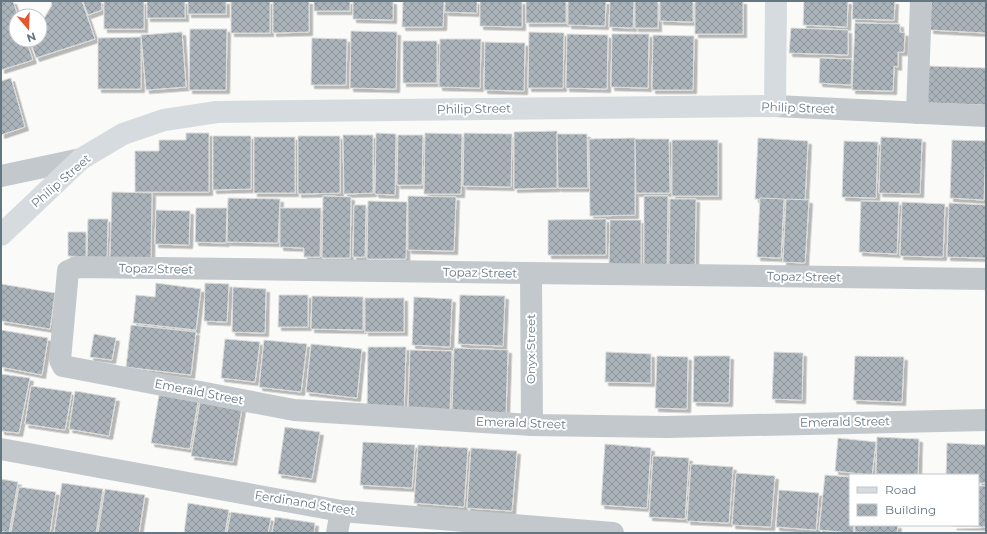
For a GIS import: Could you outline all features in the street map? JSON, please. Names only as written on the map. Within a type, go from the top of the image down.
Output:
[{"type":"street","points":[[775,106],[776,1]]},
{"type":"street","points":[[917,113],[921,1]]},
{"type":"street","name":"Philip Street","points":[[1,235],[81,159],[123,134],[164,120],[217,112],[775,106],[986,116]]},
{"type":"street","points":[[1,176],[81,159]]},
{"type":"street","name":"Topaz Street","points":[[62,364],[60,360],[68,271],[77,267],[986,279]]},
{"type":"street","name":"Onyx Street","points":[[530,274],[532,425]]},
{"type":"street","name":"Emerald Street","points":[[62,364],[63,366],[294,410],[532,425],[666,427],[986,420]]},
{"type":"street","name":"Ferdinand Street","points":[[1,449],[341,511],[613,533]]},
{"type":"street","points":[[337,533],[341,511]]},
{"type":"building","points":[[1,1],[13,1],[15,8],[8,8],[8,48],[29,48],[33,60],[1,70]]},
{"type":"building","points":[[51,1],[82,1],[95,39],[36,58],[33,48],[48,48],[48,12],[52,5]]},
{"type":"building","points":[[83,1],[101,1],[102,10],[88,15]]},
{"type":"building","points":[[104,1],[144,1],[144,29],[104,29]]},
{"type":"building","points":[[147,1],[185,1],[185,18],[147,18]]},
{"type":"building","points":[[188,1],[226,1],[226,14],[188,14]]},
{"type":"building","points":[[231,1],[270,1],[270,33],[231,33]]},
{"type":"building","points":[[273,1],[309,1],[309,32],[273,33]]},
{"type":"building","points":[[314,1],[350,1],[350,11],[314,11]]},
{"type":"building","points":[[353,1],[393,1],[393,20],[353,19]]},
{"type":"building","points":[[403,1],[444,1],[443,27],[402,27]]},
{"type":"building","points":[[445,1],[477,1],[477,13],[445,12]]},
{"type":"building","points":[[480,1],[522,1],[522,27],[480,26]]},
{"type":"building","points":[[526,1],[566,1],[566,23],[526,23]]},
{"type":"building","points":[[568,1],[606,1],[605,26],[568,25]]},
{"type":"building","points":[[610,1],[634,1],[633,28],[609,27]]},
{"type":"building","points":[[635,1],[658,1],[658,28],[635,28]]},
{"type":"building","points":[[660,1],[693,1],[693,22],[660,21]]},
{"type":"building","points":[[695,1],[743,1],[743,34],[695,34]]},
{"type":"building","points":[[804,1],[848,1],[847,27],[803,25]]},
{"type":"building","points":[[853,1],[895,1],[894,20],[852,19]]},
{"type":"building","points":[[931,1],[986,1],[986,33],[930,30]]},
{"type":"building","points":[[855,23],[900,24],[900,32],[905,33],[904,52],[898,52],[898,67],[894,66],[893,91],[852,90]]},
{"type":"building","points":[[791,28],[848,30],[848,55],[789,53]]},
{"type":"building","points":[[190,29],[227,29],[226,90],[189,90]]},
{"type":"building","points":[[351,31],[397,32],[396,89],[350,88]]},
{"type":"building","points":[[182,32],[186,87],[146,90],[141,35]]},
{"type":"building","points":[[529,32],[564,33],[563,88],[528,88]]},
{"type":"building","points":[[567,34],[608,35],[607,89],[566,88]]},
{"type":"building","points":[[612,34],[649,34],[648,88],[611,87]]},
{"type":"building","points":[[653,35],[694,36],[693,90],[652,90]]},
{"type":"building","points":[[141,37],[141,89],[98,89],[98,38]]},
{"type":"building","points":[[312,38],[347,39],[346,85],[311,85]]},
{"type":"building","points":[[440,39],[481,39],[480,88],[439,87]]},
{"type":"building","points":[[403,41],[437,41],[437,83],[403,83]]},
{"type":"building","points":[[485,42],[525,43],[524,91],[484,90]]},
{"type":"building","points":[[820,58],[852,59],[851,85],[819,83]]},
{"type":"building","points":[[929,66],[986,68],[986,105],[927,103]]},
{"type":"building","points":[[11,78],[25,127],[1,135],[1,81]]},
{"type":"building","points":[[557,131],[557,188],[514,189],[514,132]]},
{"type":"building","points":[[186,133],[209,133],[209,192],[135,192],[135,151],[159,151],[159,140],[186,140]]},
{"type":"building","points":[[376,133],[396,134],[395,195],[375,194]]},
{"type":"building","points":[[425,133],[462,134],[461,194],[424,194]]},
{"type":"building","points":[[464,133],[512,134],[511,187],[463,186]]},
{"type":"building","points":[[557,134],[587,134],[588,188],[558,188]]},
{"type":"building","points":[[343,135],[373,135],[373,193],[344,194]]},
{"type":"building","points":[[398,135],[423,135],[422,185],[397,185]]},
{"type":"building","points":[[213,136],[251,136],[251,189],[213,190]]},
{"type":"building","points":[[298,136],[340,136],[340,193],[298,194]]},
{"type":"building","points":[[254,137],[295,137],[295,193],[254,193]]},
{"type":"building","points":[[881,137],[922,139],[920,194],[879,193]]},
{"type":"building","points":[[635,138],[635,215],[590,216],[589,139]]},
{"type":"building","points":[[758,138],[808,141],[805,200],[755,199]]},
{"type":"building","points":[[635,139],[669,139],[670,193],[636,193]]},
{"type":"building","points":[[672,140],[718,140],[718,196],[672,196]]},
{"type":"building","points":[[952,140],[986,141],[984,200],[950,198]]},
{"type":"building","points":[[844,141],[878,142],[876,198],[842,197]]},
{"type":"building","points":[[112,192],[152,193],[151,259],[110,258]]},
{"type":"building","points":[[323,196],[351,197],[350,258],[322,258]]},
{"type":"building","points":[[408,196],[456,197],[454,251],[408,250]]},
{"type":"building","points":[[644,196],[668,196],[667,266],[644,266]]},
{"type":"building","points":[[228,198],[280,199],[278,243],[227,242]]},
{"type":"building","points":[[760,198],[784,199],[781,258],[757,257]]},
{"type":"building","points":[[670,199],[696,199],[695,267],[669,266]]},
{"type":"building","points":[[786,199],[809,200],[805,263],[783,262]]},
{"type":"building","points":[[368,201],[407,202],[406,259],[367,259]]},
{"type":"building","points":[[861,201],[899,202],[897,254],[859,252]]},
{"type":"building","points":[[902,202],[945,204],[943,257],[900,256]]},
{"type":"building","points":[[949,203],[986,205],[986,258],[947,257]]},
{"type":"building","points":[[354,205],[366,205],[365,257],[353,257]]},
{"type":"building","points":[[196,208],[227,208],[226,243],[195,242]]},
{"type":"building","points":[[280,208],[321,208],[320,257],[304,257],[304,248],[280,247]]},
{"type":"building","points":[[156,210],[190,211],[189,245],[155,244]]},
{"type":"building","points":[[88,219],[108,219],[107,260],[87,260]]},
{"type":"building","points":[[606,219],[606,255],[548,255],[548,220]]},
{"type":"building","points":[[610,220],[641,220],[641,265],[609,265]]},
{"type":"building","points":[[68,232],[86,232],[86,257],[68,256]]},
{"type":"building","points":[[156,283],[201,289],[196,330],[133,323],[136,295],[155,297]]},
{"type":"building","points":[[205,283],[229,284],[227,322],[204,321]]},
{"type":"building","points":[[1,284],[55,293],[50,329],[1,321]]},
{"type":"building","points":[[233,287],[266,289],[265,333],[232,332]]},
{"type":"building","points":[[279,295],[308,295],[308,327],[278,327]]},
{"type":"building","points":[[460,295],[505,296],[503,346],[458,344]]},
{"type":"building","points":[[312,296],[363,297],[363,330],[311,329]]},
{"type":"building","points":[[414,297],[452,299],[450,347],[412,345]]},
{"type":"building","points":[[365,298],[404,298],[404,332],[365,332]]},
{"type":"building","points":[[131,325],[196,332],[191,375],[126,367]]},
{"type":"building","points":[[1,330],[48,338],[42,375],[1,367]]},
{"type":"building","points":[[94,334],[116,338],[112,360],[90,357]]},
{"type":"building","points":[[225,339],[260,342],[255,382],[221,378]]},
{"type":"building","points":[[264,340],[307,344],[301,392],[259,387]]},
{"type":"building","points":[[311,344],[362,349],[357,398],[306,392]]},
{"type":"building","points":[[368,347],[406,347],[404,412],[367,411]]},
{"type":"building","points":[[454,348],[508,350],[506,413],[452,412]]},
{"type":"building","points":[[410,350],[452,351],[450,410],[408,409]]},
{"type":"building","points":[[606,352],[651,354],[651,383],[605,382]]},
{"type":"building","points":[[774,352],[803,353],[802,400],[772,399]]},
{"type":"building","points":[[657,356],[688,357],[687,409],[655,408]]},
{"type":"building","points":[[694,356],[730,356],[729,403],[693,402]]},
{"type":"building","points":[[855,356],[904,357],[902,402],[853,400]]},
{"type":"building","points":[[1,374],[30,378],[19,433],[1,431]]},
{"type":"building","points":[[31,386],[72,392],[65,430],[25,424]]},
{"type":"building","points":[[75,391],[116,398],[109,436],[69,429]]},
{"type":"building","points":[[159,395],[198,401],[190,449],[151,443]]},
{"type":"building","points":[[200,402],[242,408],[233,462],[191,456]]},
{"type":"building","points":[[285,427],[320,432],[312,479],[278,474]]},
{"type":"building","points":[[877,437],[919,439],[918,474],[876,474]]},
{"type":"building","points":[[838,438],[876,442],[872,474],[835,471]]},
{"type":"building","points":[[363,442],[415,445],[412,488],[360,485]]},
{"type":"building","points":[[947,443],[986,445],[986,483],[979,483],[979,474],[946,474]]},
{"type":"building","points":[[605,444],[651,448],[647,508],[601,505]]},
{"type":"building","points":[[418,445],[468,448],[464,507],[414,503]]},
{"type":"building","points":[[471,448],[517,451],[512,511],[467,508]]},
{"type":"building","points":[[653,456],[689,458],[685,519],[649,517]]},
{"type":"building","points":[[691,464],[733,467],[729,523],[687,521]]},
{"type":"building","points":[[736,473],[775,476],[771,527],[732,525]]},
{"type":"building","points":[[825,475],[849,477],[849,526],[854,526],[853,533],[819,530]]},
{"type":"building","points":[[1,479],[18,482],[9,533],[1,531]]},
{"type":"building","points":[[62,483],[103,489],[96,533],[54,533]]},
{"type":"building","points":[[979,486],[986,486],[986,527],[953,526],[979,526]]},
{"type":"building","points":[[19,487],[56,492],[50,533],[11,533]]},
{"type":"building","points":[[105,489],[145,495],[139,533],[98,533]]},
{"type":"building","points":[[779,490],[819,493],[816,530],[776,527]]},
{"type":"building","points":[[188,503],[229,510],[225,533],[184,533]]},
{"type":"building","points":[[231,512],[271,518],[268,533],[227,533]]},
{"type":"building","points":[[275,517],[315,523],[314,533],[272,533]]},
{"type":"building","points":[[855,526],[898,526],[897,533],[855,532]]}]
